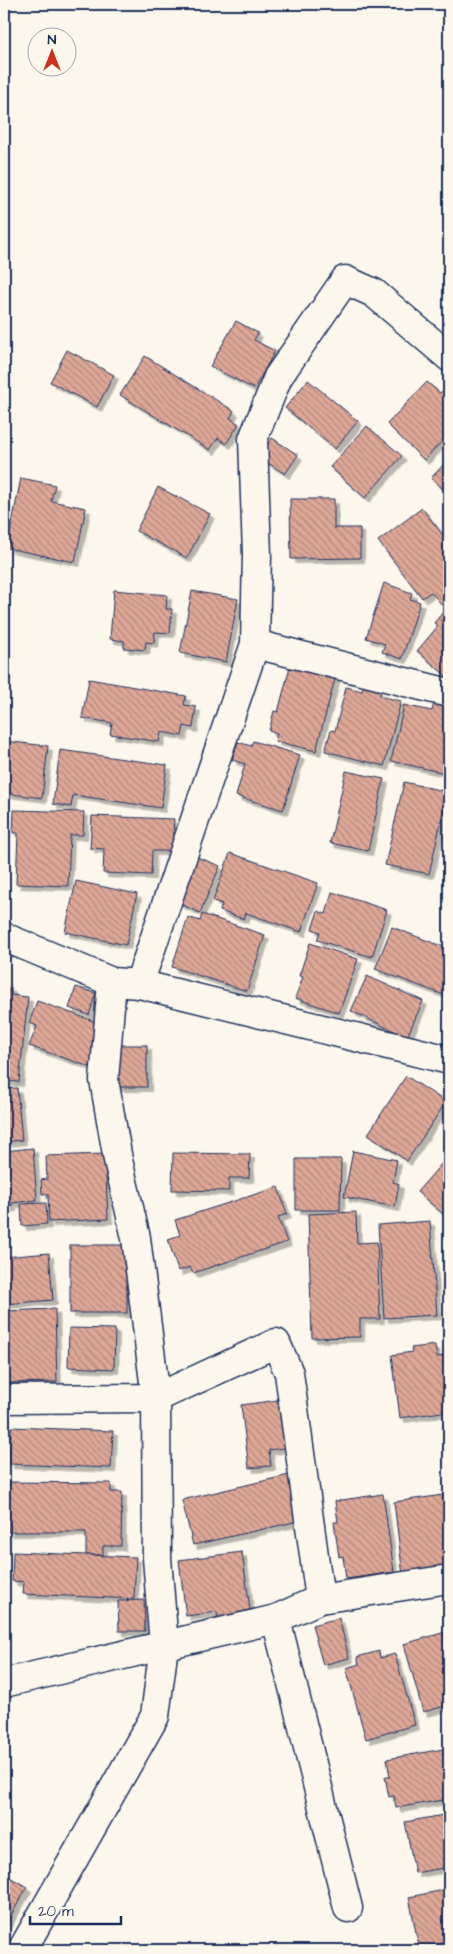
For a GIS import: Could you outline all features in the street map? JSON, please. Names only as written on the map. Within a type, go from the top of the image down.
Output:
[{"type":"street","points":[[139,984],[255,644],[257,555],[253,439],[278,377],[344,280],[374,293],[449,357]]},
{"type":"street","points":[[255,644],[449,693]]},
{"type":"street","points":[[4,937],[112,982],[139,984],[449,1060]]},
{"type":"street","points":[[22,1950],[155,1716],[164,1646],[157,1558],[156,1398],[136,1238],[118,1160],[104,1080],[112,982]]},
{"type":"street","points":[[4,1399],[156,1398],[276,1343],[289,1373],[320,1599]]},
{"type":"street","points":[[4,1683],[276,1618],[320,1599],[449,1579]]},
{"type":"street","points":[[276,1618],[348,1908]]},
{"type":"building","points":[[236,321],[258,333],[254,340],[275,351],[254,389],[210,366]]},
{"type":"building","points":[[67,350],[114,375],[97,407],[50,382]]},
{"type":"building","points":[[145,356],[234,411],[230,418],[239,424],[226,444],[218,438],[210,450],[120,395]]},
{"type":"building","points":[[308,380],[358,421],[335,449],[285,408]]},
{"type":"building","points":[[427,382],[440,393],[445,388],[449,392],[449,434],[424,460],[387,424]]},
{"type":"building","points":[[367,426],[402,456],[365,498],[330,467]]},
{"type":"building","points":[[272,438],[298,455],[285,474],[259,457]]},
{"type":"building","points":[[449,459],[449,495],[431,478]]},
{"type":"building","points":[[21,478],[55,485],[51,501],[86,508],[75,562],[7,548]]},
{"type":"building","points":[[158,487],[210,514],[187,558],[136,531]]},
{"type":"building","points":[[290,499],[334,499],[334,528],[360,528],[360,558],[291,559]]},
{"type":"building","points":[[449,500],[449,512],[443,506]]},
{"type":"building","points":[[422,508],[449,543],[449,601],[443,606],[431,592],[422,598],[378,541]]},
{"type":"building","points":[[384,583],[412,593],[410,599],[420,602],[402,659],[382,652],[385,644],[366,638]]},
{"type":"building","points":[[114,590],[167,595],[166,609],[172,609],[170,633],[155,632],[154,643],[146,642],[145,650],[124,648],[124,641],[110,639]]},
{"type":"building","points":[[192,591],[238,599],[226,662],[180,653]]},
{"type":"building","points":[[449,605],[449,678],[417,651],[438,626],[434,623]]},
{"type":"building","points":[[291,663],[336,675],[316,751],[275,741],[277,734],[269,731],[274,711],[278,712]]},
{"type":"building","points":[[89,679],[186,696],[184,705],[196,707],[193,728],[184,726],[182,736],[161,732],[159,742],[110,734],[112,723],[82,718]]},
{"type":"building","points":[[363,686],[381,691],[380,696],[401,701],[384,766],[325,751],[331,730],[335,731],[346,687],[362,691]]},
{"type":"building","points":[[435,699],[449,702],[449,774],[391,761],[404,705],[432,711]]},
{"type":"building","points":[[4,741],[48,746],[42,798],[4,793]]},
{"type":"building","points":[[253,741],[300,755],[283,810],[236,796],[245,764],[232,760],[238,742],[251,746]]},
{"type":"building","points":[[60,750],[167,765],[161,808],[73,795],[71,807],[53,804]]},
{"type":"building","points":[[346,771],[384,779],[368,851],[330,843]]},
{"type":"building","points":[[404,782],[448,792],[429,874],[385,865]]},
{"type":"building","points":[[14,810],[84,812],[83,835],[70,835],[68,886],[16,884],[18,833],[13,833]]},
{"type":"building","points":[[92,816],[174,819],[172,851],[152,851],[151,875],[103,873],[104,849],[90,848]]},
{"type":"building","points":[[230,853],[318,883],[301,932],[246,913],[244,919],[220,911],[222,904],[213,901]]},
{"type":"building","points":[[197,857],[220,866],[200,913],[178,903]]},
{"type":"building","points":[[76,881],[137,894],[126,945],[65,932]]},
{"type":"building","points":[[332,892],[387,910],[372,957],[317,940],[320,932],[312,929],[318,911],[326,914]]},
{"type":"building","points":[[202,914],[265,935],[247,991],[172,967],[188,917],[200,921]]},
{"type":"building","points":[[392,927],[449,949],[449,997],[375,969]]},
{"type":"building","points":[[310,943],[358,959],[339,1013],[295,998],[303,977],[299,976]]},
{"type":"building","points":[[367,976],[423,1001],[407,1037],[351,1011]]},
{"type":"building","points":[[4,987],[11,988],[11,995],[28,997],[19,1082],[4,1081]]},
{"type":"building","points":[[76,987],[96,993],[89,1015],[69,1008]]},
{"type":"building","points":[[37,1001],[105,1025],[90,1067],[29,1046],[37,1026],[29,1023]]},
{"type":"building","points":[[116,1045],[147,1045],[147,1087],[116,1087]]},
{"type":"building","points":[[406,1076],[446,1102],[407,1161],[368,1134]]},
{"type":"building","points":[[17,1088],[22,1140],[4,1142],[4,1089]]},
{"type":"building","points":[[33,1148],[37,1200],[12,1203],[12,1207],[4,1208],[4,1151]]},
{"type":"building","points":[[353,1151],[397,1160],[393,1182],[399,1184],[395,1207],[344,1197]]},
{"type":"building","points":[[173,1153],[250,1154],[249,1178],[229,1178],[229,1191],[172,1190]]},
{"type":"building","points":[[105,1154],[108,1219],[49,1222],[48,1194],[42,1194],[41,1180],[47,1179],[46,1156]]},
{"type":"building","points":[[449,1155],[449,1219],[417,1192]]},
{"type":"building","points":[[296,1159],[341,1159],[340,1210],[296,1210]]},
{"type":"building","points":[[278,1187],[287,1214],[278,1217],[287,1242],[193,1273],[190,1267],[178,1271],[168,1239],[180,1235],[175,1220]]},
{"type":"building","points":[[46,1203],[47,1224],[22,1226],[21,1204]]},
{"type":"building","points":[[356,1212],[357,1243],[377,1242],[380,1319],[360,1319],[360,1337],[312,1338],[308,1214]]},
{"type":"building","points":[[430,1221],[437,1315],[384,1318],[378,1225]]},
{"type":"building","points":[[70,1245],[127,1245],[127,1313],[70,1313]]},
{"type":"building","points":[[49,1253],[53,1300],[4,1304],[4,1257]]},
{"type":"building","points":[[55,1309],[57,1382],[4,1383],[4,1311]]},
{"type":"building","points":[[69,1328],[115,1329],[114,1369],[68,1367]]},
{"type":"building","points":[[435,1345],[437,1357],[446,1356],[449,1411],[400,1418],[392,1355],[412,1352],[411,1348]]},
{"type":"building","points":[[286,1399],[292,1447],[269,1450],[271,1466],[249,1468],[241,1405]]},
{"type":"building","points":[[11,1427],[113,1431],[111,1468],[9,1464]]},
{"type":"building","points":[[289,1475],[299,1521],[193,1545],[182,1500]]},
{"type":"building","points":[[8,1482],[111,1483],[111,1492],[122,1492],[121,1546],[103,1546],[103,1555],[86,1555],[86,1532],[8,1532]]},
{"type":"building","points":[[383,1494],[394,1572],[346,1579],[343,1556],[339,1557],[334,1522],[338,1522],[335,1501]]},
{"type":"building","points":[[443,1495],[449,1548],[449,1578],[404,1584],[394,1502]]},
{"type":"building","points":[[13,1552],[136,1557],[134,1599],[23,1594],[24,1582],[12,1581]]},
{"type":"building","points":[[242,1552],[251,1616],[218,1621],[217,1612],[186,1616],[179,1560]]},
{"type":"building","points":[[144,1600],[145,1631],[119,1631],[118,1601]]},
{"type":"building","points":[[339,1618],[349,1658],[323,1665],[312,1625]]},
{"type":"building","points":[[449,1631],[449,1718],[446,1706],[423,1712],[404,1644]]},
{"type":"building","points":[[379,1651],[380,1658],[395,1654],[415,1725],[366,1739],[346,1668],[359,1664],[357,1657]]},
{"type":"building","points":[[449,1748],[449,1799],[396,1808],[394,1796],[389,1797],[385,1777],[390,1777],[387,1759]]},
{"type":"building","points":[[449,1814],[449,1867],[415,1873],[405,1822]]},
{"type":"building","points":[[4,1874],[27,1887],[5,1926],[4,1926]]},
{"type":"building","points":[[449,1889],[449,1942],[419,1948],[409,1897]]}]
